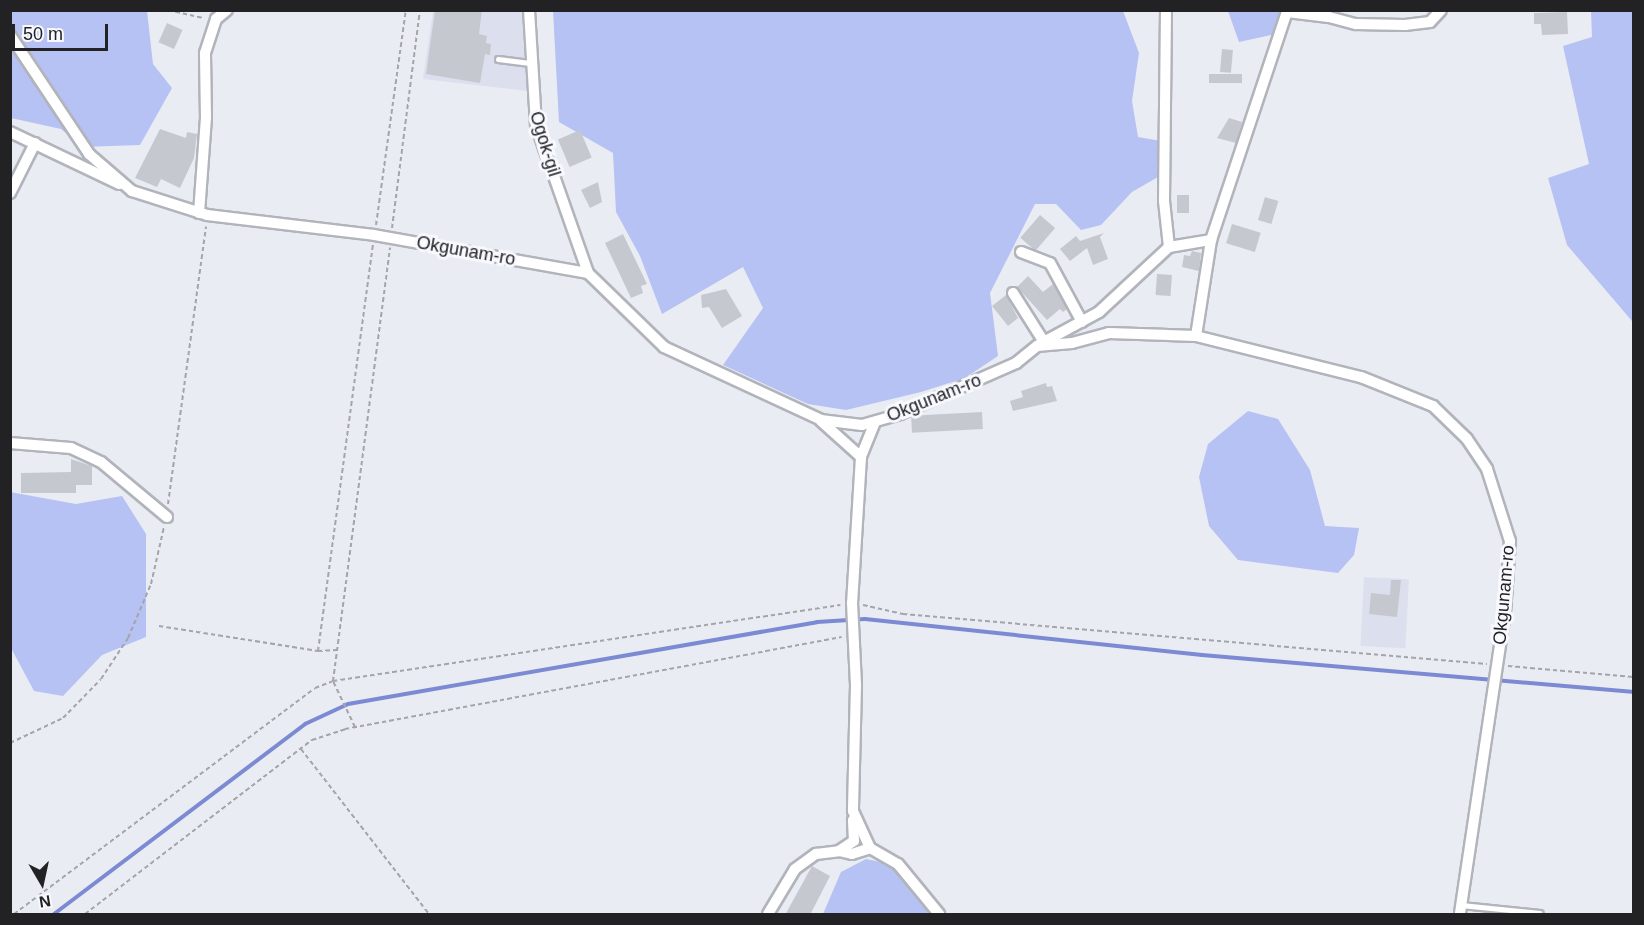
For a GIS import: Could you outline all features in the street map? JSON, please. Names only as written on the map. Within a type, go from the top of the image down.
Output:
[{"type":"street","points":[[199,213],[206,118],[205,53],[216,19],[227,10]]},
{"type":"street","name":"Ogok-gil","points":[[530,10],[530,63],[536,125],[588,273]]},
{"type":"street","points":[[1166,10],[1164,201],[1169,247]]},
{"type":"street","points":[[1196,336],[1210,240],[1287,11],[1356,24],[1405,26],[1430,22],[1441,10]]},
{"type":"street","name":"Okgunam-ro","points":[[10,35],[89,154],[132,191],[199,213],[374,235],[588,273],[664,347],[821,420],[862,425],[875,422],[1016,363],[1040,344],[1072,343],[1109,333],[1196,336],[1361,377],[1433,406],[1467,439],[1487,469],[1510,541],[1497,668],[1461,910]]},
{"type":"street","points":[[10,132],[132,191]]},
{"type":"street","points":[[10,193],[35,143]]},
{"type":"street","points":[[1013,293],[1040,344],[1099,312],[1169,247],[1210,240]]},
{"type":"street","points":[[1021,252],[1050,263],[1082,322]]},
{"type":"street","points":[[821,420],[861,457]]},
{"type":"street","points":[[839,851],[854,841],[853,607],[861,457],[875,422]]},
{"type":"street","points":[[10,443],[71,448],[101,462],[166,517]]},
{"type":"street","points":[[853,811],[870,848],[898,864],[939,915]]},
{"type":"street","points":[[768,915],[795,869],[816,854],[839,851],[852,854],[870,848]]},
{"type":"lane","points":[[498,59],[530,63]]},
{"type":"lane","points":[[1461,910],[1540,913]]},
{"type":"path","points":[[168,10],[216,19]]},
{"type":"path","points":[[318,651],[406,10]]},
{"type":"path","points":[[355,727],[333,681],[420,10]]},
{"type":"path","points":[[14,915],[315,688],[333,681],[853,607],[903,614],[1497,668],[1634,677]]},
{"type":"path","points":[[159,626],[318,651],[337,650]]},
{"type":"path","points":[[85,915],[312,740],[355,727],[854,632]]},
{"type":"path","points":[[301,749],[429,915]]},
{"type":"shaded area","points":[[11,11],[147,11],[153,64],[172,88],[140,145],[83,147],[61,129],[11,118]]},
{"type":"shaded area","points":[[433,11],[522,11],[527,91],[423,79]]},
{"type":"shaded area","points":[[553,11],[1123,11],[1139,53],[1132,101],[1138,137],[1161,141],[1158,177],[1132,192],[1101,225],[1081,230],[1056,204],[1035,204],[990,293],[998,356],[965,378],[921,392],[846,410],[808,404],[723,365],[763,308],[743,267],[662,314],[640,256],[616,212],[613,153],[559,122]]},
{"type":"shaded area","points":[[1228,11],[1286,11],[1276,34],[1239,42]]},
{"type":"shaded area","points":[[1591,11],[1633,11],[1632,321],[1567,245],[1548,178],[1589,164],[1563,46],[1592,37]]},
{"type":"shaded area","points":[[1248,411],[1278,419],[1310,470],[1325,526],[1359,528],[1354,555],[1338,573],[1238,560],[1209,526],[1199,477],[1208,444]]},
{"type":"shaded area","points":[[10,492],[76,504],[122,496],[146,534],[146,637],[102,655],[63,696],[34,691],[11,648]]},
{"type":"shaded area","points":[[1364,577],[1409,579],[1405,648],[1360,646]]},
{"type":"shaded area","points":[[866,859],[890,864],[931,914],[823,914],[841,872]]},
{"type":"building","points":[[435,10],[482,10],[479,34],[487,36],[486,43],[491,44],[490,55],[485,54],[480,83],[426,74]]},
{"type":"building","points":[[1567,12],[1568,34],[1542,35],[1541,24],[1534,24],[1534,13]]},
{"type":"building","points":[[167,23],[183,30],[174,49],[158,42]]},
{"type":"building","points":[[1222,49],[1233,50],[1231,73],[1220,72]]},
{"type":"building","points":[[1209,74],[1242,74],[1242,83],[1209,83]]},
{"type":"building","points":[[1229,118],[1242,122],[1236,143],[1217,138]]},
{"type":"building","points":[[160,129],[186,138],[187,132],[197,134],[194,158],[180,188],[161,179],[157,187],[135,178]]},
{"type":"building","points":[[580,130],[592,158],[570,167],[558,139]]},
{"type":"building","points":[[598,182],[602,202],[590,208],[581,190]]},
{"type":"building","points":[[1177,195],[1189,195],[1189,213],[1177,213]]},
{"type":"building","points":[[1265,197],[1278,201],[1271,224],[1258,220]]},
{"type":"building","points":[[1040,215],[1055,228],[1035,251],[1020,238]]},
{"type":"building","points":[[1232,224],[1261,233],[1255,252],[1226,243]]},
{"type":"building","points":[[1104,233],[1100,237],[1108,259],[1093,265],[1087,248],[1070,261],[1060,249],[1076,236],[1080,241]]},
{"type":"building","points":[[623,234],[647,284],[641,286],[643,293],[631,298],[605,243]]},
{"type":"building","points":[[1192,251],[1201,253],[1199,271],[1182,267],[1184,255],[1190,256]]},
{"type":"building","points":[[1157,274],[1172,275],[1170,296],[1156,295]]},
{"type":"building","points":[[1028,276],[1043,292],[1053,284],[1067,309],[1063,312],[1060,309],[1047,320],[1017,287]]},
{"type":"building","points":[[726,289],[742,316],[722,328],[709,307],[702,308],[701,295]]},
{"type":"building","points":[[1006,295],[1018,318],[1008,326],[992,306]]},
{"type":"building","points":[[1046,383],[1047,387],[1052,386],[1057,401],[1013,411],[1010,401],[1023,397],[1021,391]]},
{"type":"building","points":[[982,412],[983,429],[912,433],[911,416]]},
{"type":"building","points":[[71,459],[92,466],[92,485],[76,485],[76,493],[21,493],[21,473],[71,472]]},
{"type":"building","points":[[1391,580],[1401,580],[1397,617],[1369,614],[1371,593],[1390,595]]},
{"type":"building","points":[[812,866],[830,876],[810,915],[785,915]]},
{"type":"waterway","points":[[54,914],[305,724],[348,704],[817,622],[865,619],[1202,655],[1634,692]]}]
